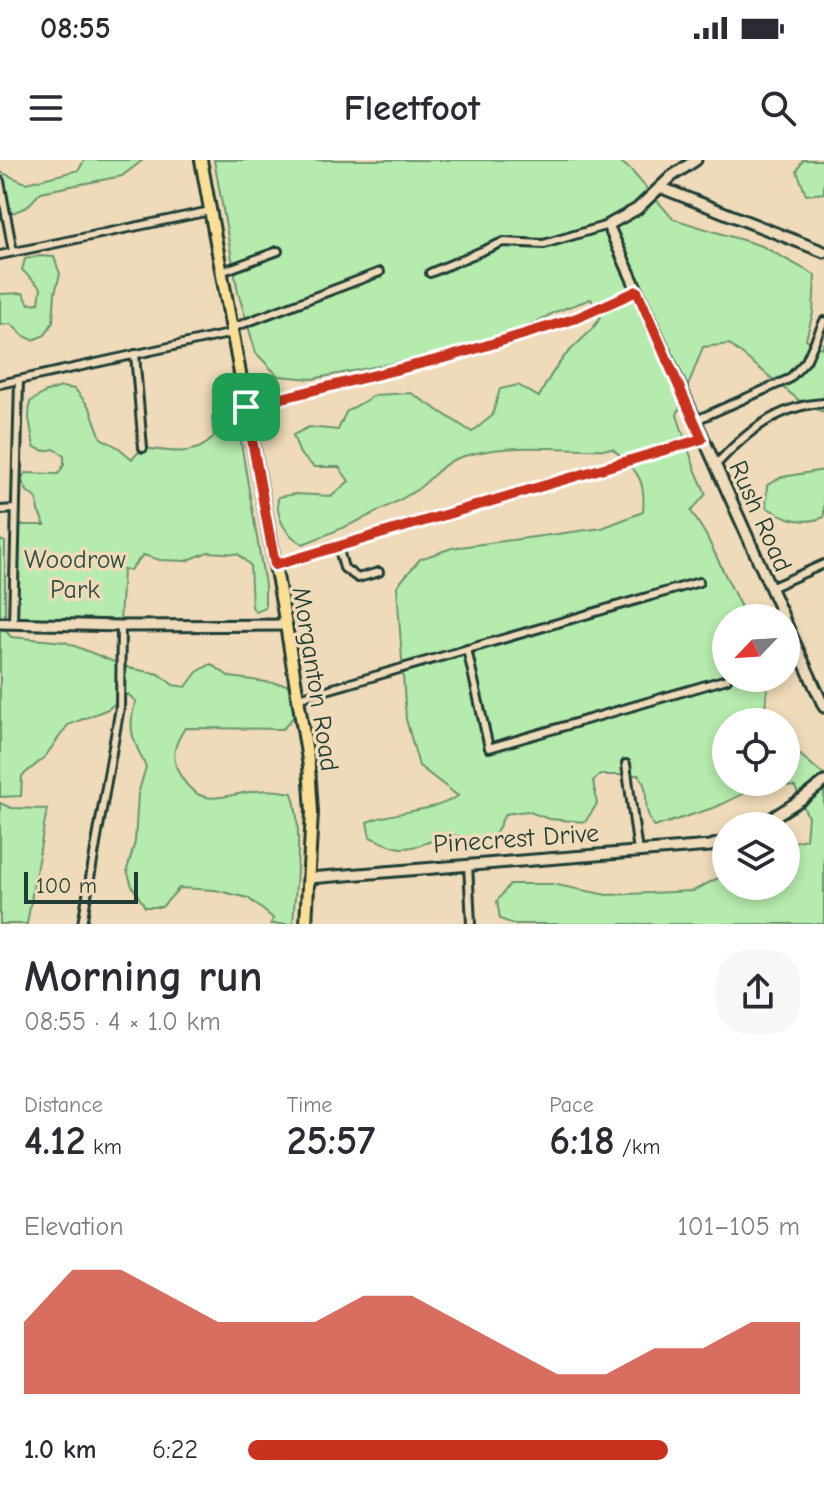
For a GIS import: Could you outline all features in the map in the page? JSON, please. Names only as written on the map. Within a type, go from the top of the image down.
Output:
[{"type":"main road","name":"Morganton Road","points":[[202,161],[299,698],[311,792],[306,924]]},
{"type":"street","points":[[430,273],[503,242],[544,244],[608,225],[637,209],[672,176],[696,160]]},
{"type":"street","points":[[0,181],[13,252]]},
{"type":"street","points":[[662,188],[824,252]]},
{"type":"street","points":[[0,255],[210,211]]},
{"type":"street","name":"Rush Road","points":[[608,225],[777,604]]},
{"type":"street","points":[[221,272],[278,251]]},
{"type":"street","points":[[0,384],[232,330],[380,272]]},
{"type":"street","points":[[246,407],[452,356],[577,318],[637,291]]},
{"type":"street","points":[[694,421],[789,379],[801,370],[824,321]]},
{"type":"street","points":[[135,354],[143,448]]},
{"type":"street","points":[[13,624],[19,380]]},
{"type":"street","points":[[715,466],[737,442],[761,423],[785,412],[824,403]]},
{"type":"street","points":[[275,565],[702,439]]},
{"type":"street","points":[[0,510],[15,509]]},
{"type":"street","points":[[338,546],[347,571],[358,578],[379,572]]},
{"type":"street","points":[[770,588],[824,564]]},
{"type":"street","points":[[299,698],[699,582]]},
{"type":"street","points":[[0,623],[286,625]]},
{"type":"street","points":[[82,924],[120,707],[121,626]]},
{"type":"street","points":[[467,649],[489,748],[712,683]]},
{"type":"street","name":"Rush Road","points":[[800,654],[824,707]]},
{"type":"street","points":[[626,764],[638,852]]},
{"type":"street","points":[[780,812],[824,782]]},
{"type":"street","name":"Pinecrest Drive","points":[[309,878],[712,845]]},
{"type":"street","points":[[468,864],[471,924]]},
{"type":"green space","points":[[84,160],[143,160],[122,176],[41,192],[27,207],[0,218],[0,172],[26,183],[79,170]]},
{"type":"green space","points":[[214,160],[618,160],[630,169],[673,219],[762,246],[815,275],[813,313],[806,339],[822,348],[824,342],[824,412],[805,405],[729,344],[703,347],[677,415],[706,494],[691,511],[739,604],[712,604],[712,692],[767,692],[765,708],[712,708],[712,796],[739,796],[716,807],[654,827],[647,812],[645,788],[639,775],[600,775],[593,781],[597,804],[585,822],[549,819],[527,811],[505,814],[496,833],[475,845],[457,835],[401,848],[370,837],[367,822],[437,806],[458,796],[419,766],[406,719],[397,586],[420,559],[452,548],[602,528],[643,512],[643,491],[634,470],[613,449],[492,450],[453,460],[415,491],[360,520],[303,544],[287,530],[280,518],[278,497],[295,494],[332,496],[349,481],[339,467],[314,467],[300,454],[293,435],[309,427],[338,430],[346,412],[375,395],[411,393],[472,432],[492,416],[500,389],[518,385],[539,397],[560,362],[600,318],[591,299],[555,312],[497,343],[312,379],[278,376],[256,353],[238,292]]},
{"type":"green space","points":[[803,160],[824,160],[824,193],[806,195],[797,171]]},
{"type":"green space","points":[[54,257],[60,274],[53,322],[45,335],[33,340],[11,324],[0,325],[0,294],[23,293],[29,304],[39,303],[41,288],[22,270],[25,259]]},
{"type":"green space","name":"Woodrow Park","points":[[61,387],[75,389],[90,408],[101,438],[132,459],[143,448],[182,452],[206,444],[214,437],[212,417],[220,402],[235,407],[265,585],[265,608],[256,612],[252,607],[250,565],[238,554],[208,552],[186,561],[160,560],[143,555],[130,570],[123,570],[120,621],[17,620],[19,525],[45,525],[38,511],[37,499],[27,491],[21,479],[26,473],[58,474],[64,465],[64,455],[54,449],[44,451],[34,447],[29,418],[30,402]]},
{"type":"green space","points":[[824,470],[824,517],[809,521],[794,520],[766,507],[767,485],[782,477]]},
{"type":"green space","points":[[0,540],[5,542],[5,630],[11,637],[65,642],[129,668],[159,674],[173,685],[186,687],[197,672],[211,664],[230,677],[288,685],[295,715],[283,729],[185,728],[174,755],[176,767],[186,784],[201,796],[210,798],[265,790],[292,793],[298,823],[293,924],[271,924],[273,918],[248,898],[215,890],[179,888],[162,907],[145,907],[132,886],[127,870],[135,842],[138,794],[146,767],[132,728],[136,702],[128,694],[108,709],[68,725],[44,758],[22,776],[21,796],[0,797]]},
{"type":"green space","points":[[800,755],[824,775],[824,924],[513,924],[500,919],[497,901],[510,884],[552,884],[607,895],[693,891],[712,881],[712,900],[800,900],[800,840],[806,839],[808,817],[799,796]]},
{"type":"green space","points":[[0,803],[11,808],[47,809],[27,924],[0,924]]},
{"type":"route","points":[[637,291],[702,439],[275,565],[246,407],[452,356],[577,318],[637,291]]}]
